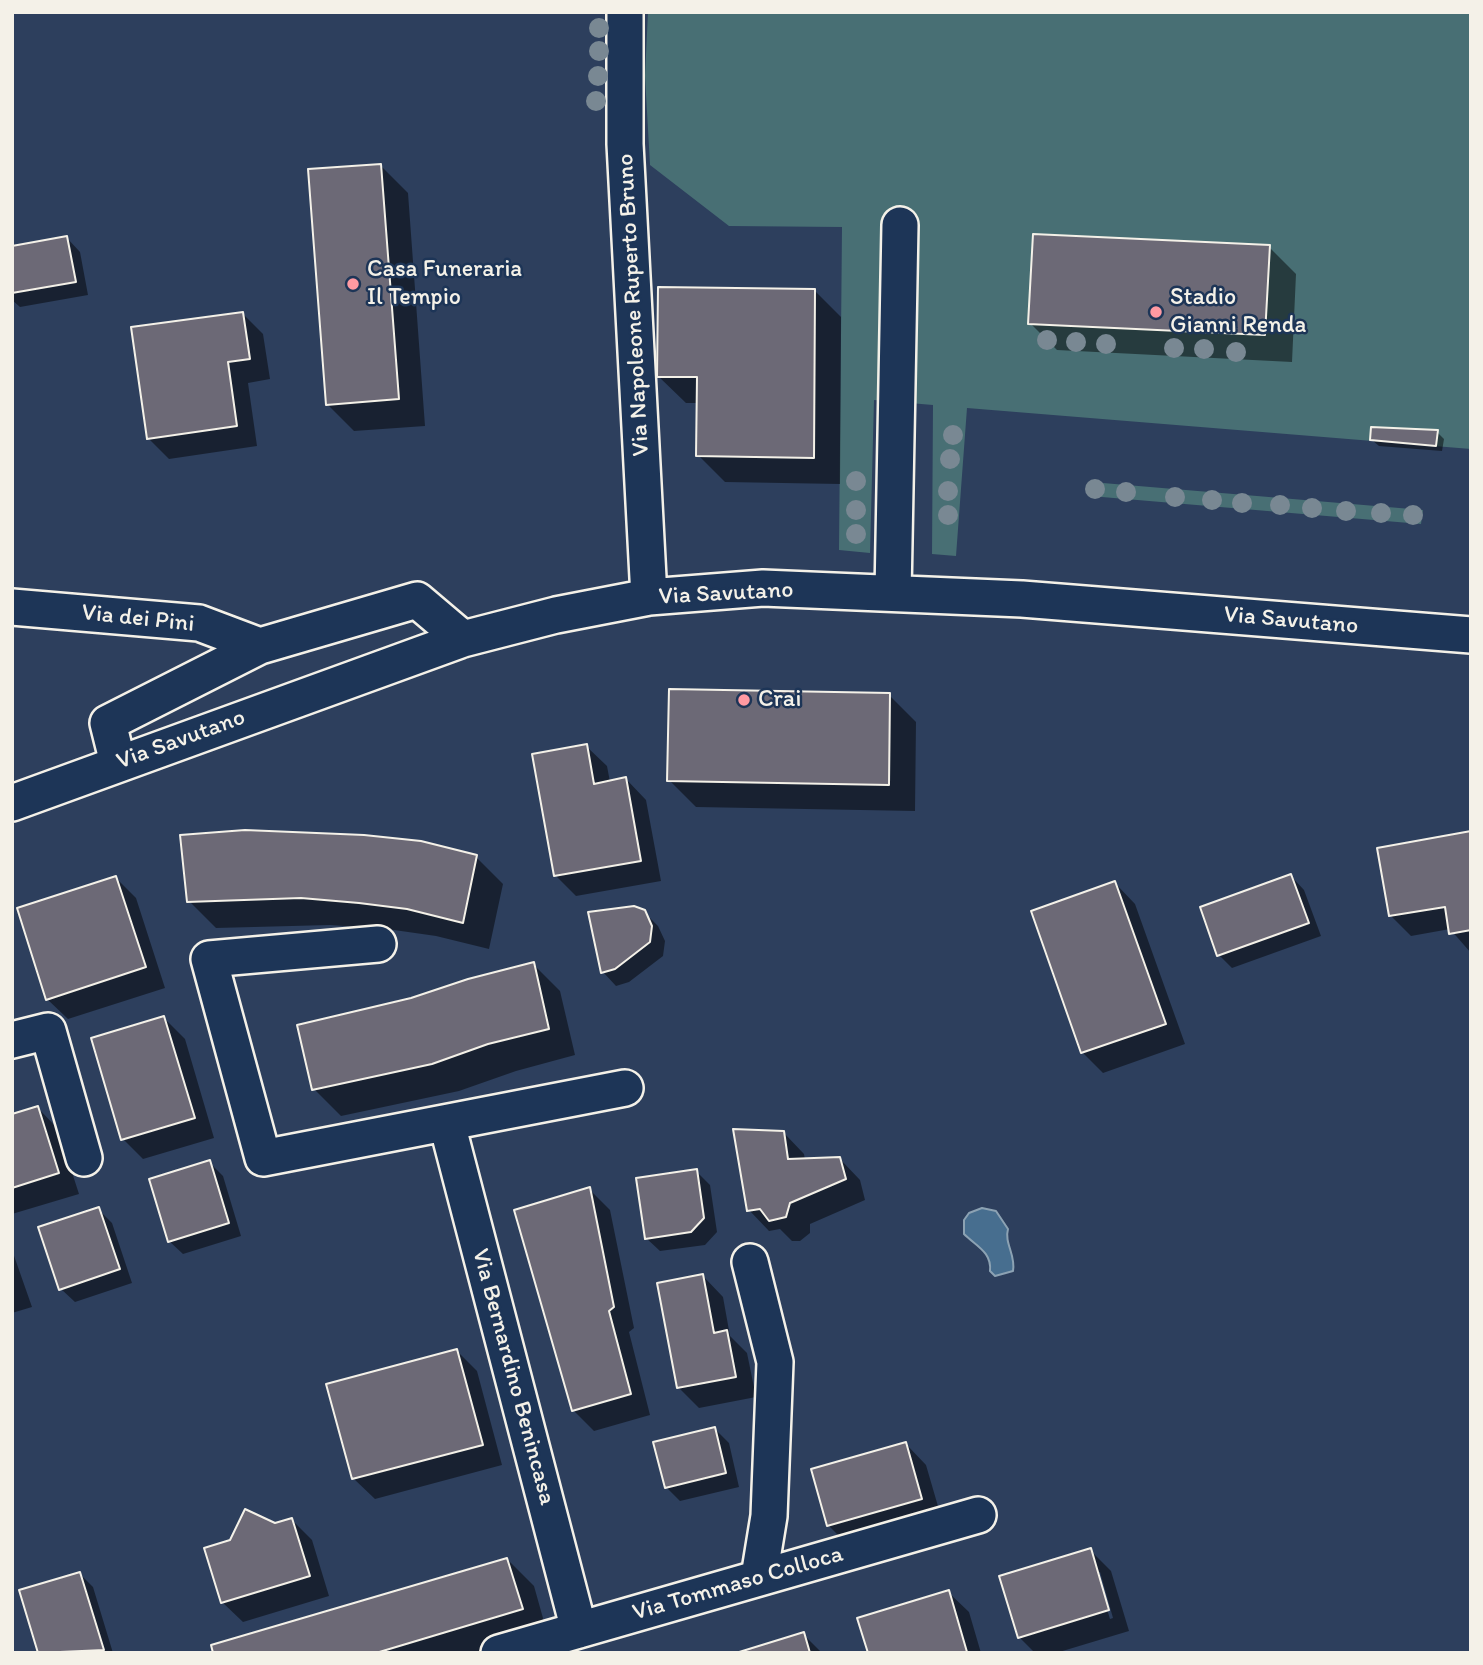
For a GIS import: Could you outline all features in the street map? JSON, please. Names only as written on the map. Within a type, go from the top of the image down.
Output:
[{"type":"street","name":"Via Napoleone Ruperto Bruno","points":[[625,12],[625,144],[649,597]]},
{"type":"street","points":[[893,593],[900,225]]},
{"type":"street","name":"Via Savutano","points":[[12,803],[463,639],[556,615],[649,597],[763,588],[893,593],[1022,599],[1471,635]]},
{"type":"street","points":[[118,763],[108,723],[260,646],[417,600],[463,639]]},
{"type":"street","name":"Via dei Pini","points":[[12,607],[199,623],[260,646]]},
{"type":"street","points":[[378,944],[209,959],[263,1158],[625,1088]]},
{"type":"street","points":[[12,1040],[48,1031],[84,1158]]},
{"type":"street","name":"Via Bernardino Benincasa","points":[[447,1124],[579,1629]]},
{"type":"street","points":[[750,1262],[775,1362],[769,1516],[759,1577]]},
{"type":"street","name":"Via Tommaso Colloca","points":[[499,1653],[978,1515]]},
{"type":"green space","name":"Stadio Gianni Renda","points":[[648,12],[1471,12],[1471,449],[967,408],[956,556],[932,554],[933,405],[874,400],[870,553],[839,550],[842,227],[729,226],[650,165],[645,76]]},
{"type":"green space","points":[[1091,482],[1423,510],[1421,524],[1090,496]]},
{"type":"water","points":[[982,1208],[996,1211],[1008,1229],[1013,1271],[995,1276],[990,1271],[986,1254],[964,1234],[964,1220],[969,1213]]},
{"type":"building","name":"Casa Funeraria Il Tempio","points":[[381,164],[399,399],[326,405],[308,169]]},
{"type":"building","points":[[1033,234],[1270,245],[1265,335],[1028,324]]},
{"type":"building","points":[[67,236],[76,282],[12,293],[12,246]]},
{"type":"building","points":[[658,287],[815,289],[814,458],[696,456],[697,377],[657,377]]},
{"type":"building","points":[[243,312],[250,359],[228,362],[237,426],[147,439],[131,327]]},
{"type":"building","points":[[1371,427],[1438,430],[1436,446],[1370,440]]},
{"type":"building","points":[[669,689],[890,693],[889,785],[667,781]]},
{"type":"building","points":[[587,744],[594,784],[626,777],[641,861],[554,876],[532,754]]},
{"type":"building","points":[[245,830],[364,835],[421,841],[477,855],[463,923],[407,909],[301,898],[187,902],[180,835]]},
{"type":"building","points":[[1471,831],[1471,930],[1449,934],[1445,907],[1389,916],[1377,848]]},
{"type":"building","points":[[1291,874],[1309,923],[1217,956],[1200,907]]},
{"type":"building","points":[[116,876],[146,967],[46,1000],[17,908]]},
{"type":"building","points":[[1115,881],[1166,1024],[1081,1053],[1031,911]]},
{"type":"building","points":[[634,906],[645,910],[652,926],[650,942],[615,969],[601,973],[588,912]]},
{"type":"building","points":[[534,962],[549,1029],[488,1044],[432,1064],[312,1090],[297,1025],[411,998],[468,979]]},
{"type":"building","points":[[164,1016],[195,1118],[121,1140],[91,1038]]},
{"type":"building","points":[[38,1106],[59,1173],[12,1188],[12,1114]]},
{"type":"building","points":[[733,1129],[784,1131],[788,1159],[840,1157],[846,1179],[790,1203],[786,1217],[769,1221],[760,1209],[747,1211]]},
{"type":"building","points":[[210,1160],[229,1223],[168,1242],[149,1179]]},
{"type":"building","points":[[697,1169],[704,1218],[691,1232],[645,1239],[636,1178]]},
{"type":"building","points":[[590,1187],[614,1307],[609,1311],[631,1394],[572,1411],[514,1210]]},
{"type":"building","points":[[99,1207],[120,1269],[59,1290],[38,1227]]},
{"type":"building","points":[[703,1274],[714,1333],[727,1330],[736,1377],[677,1388],[657,1283]]},
{"type":"building","points":[[457,1349],[483,1445],[352,1479],[326,1384]]},
{"type":"building","points":[[715,1427],[726,1473],[665,1488],[653,1442]]},
{"type":"building","points":[[906,1442],[922,1499],[827,1526],[811,1469]]},
{"type":"building","points":[[245,1509],[275,1523],[292,1518],[310,1576],[221,1603],[204,1548],[230,1540]]},
{"type":"building","points":[[1091,1548],[1109,1610],[1018,1638],[999,1576]]},
{"type":"building","points":[[507,1558],[523,1609],[376,1653],[213,1653],[211,1645]]},
{"type":"building","points":[[80,1572],[104,1650],[38,1653],[19,1590]]},
{"type":"building","points":[[949,1590],[967,1652],[868,1653],[857,1618]]},
{"type":"building","points":[[804,1632],[810,1653],[736,1653]]},
{"type":"place","name":"Casa Funeraria Il Tempio","points":[[353,284]]},
{"type":"place","name":"Stadio Gianni Renda","points":[[1156,312]]},
{"type":"place","name":"Crai","points":[[744,700]]}]
